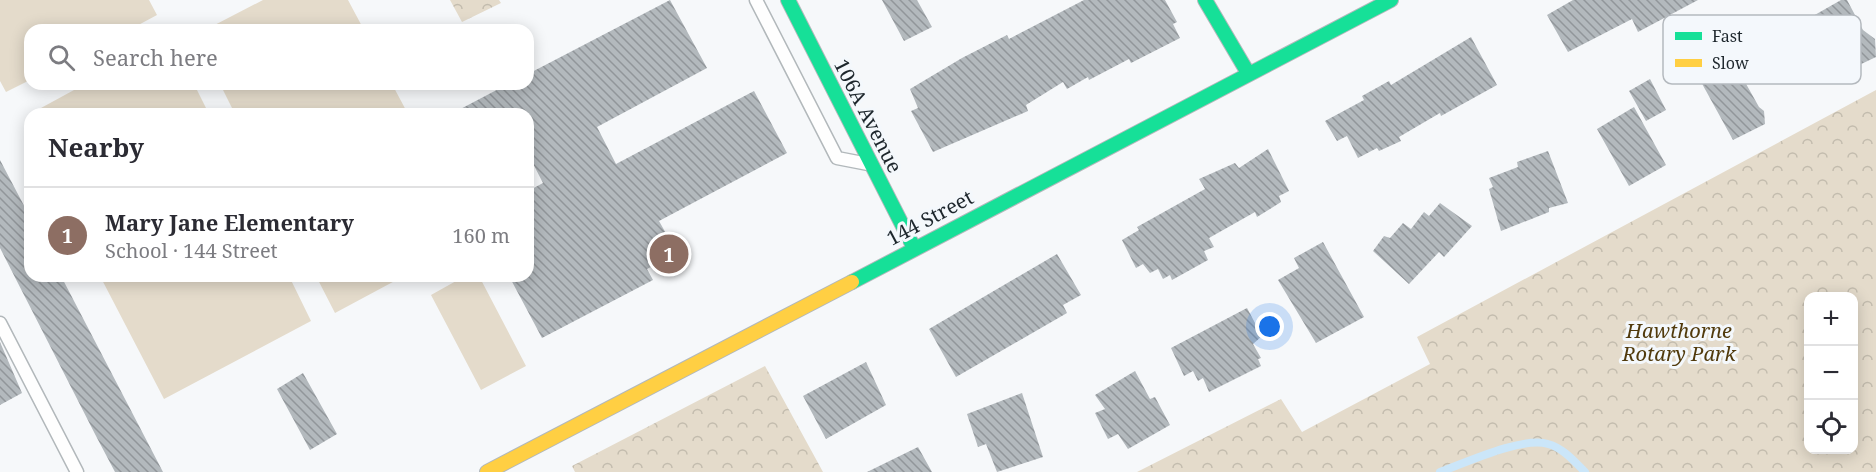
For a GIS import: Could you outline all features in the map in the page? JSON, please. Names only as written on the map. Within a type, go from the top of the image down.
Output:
[{"type":"main road","name":"106A Avenue","points":[[788,0],[914,248]]},
{"type":"main road","points":[[1205,0],[1248,74]]},
{"type":"main road","name":"144 Street","points":[[487,472],[1391,0]]},
{"type":"lane","points":[[756,0],[837,158],[870,164]]},
{"type":"lane","points":[[0,323],[77,472]]},
{"type":"green space","points":[[0,0],[149,0],[157,15],[140,24],[24,24],[24,83],[6,92],[0,81]]},
{"type":"green space","points":[[263,0],[348,0],[361,24],[217,24]]},
{"type":"green space","points":[[450,0],[499,0],[501,3],[462,22]]},
{"type":"green space","points":[[74,90],[197,90],[206,108],[41,108]]},
{"type":"green space","points":[[223,90],[395,90],[405,108],[232,108]]},
{"type":"green space","name":"Hawthorne Rotary Park","points":[[1876,90],[1876,472],[1137,472],[1281,399],[1302,432],[1430,364],[1417,337]]},
{"type":"green space","points":[[103,282],[292,282],[311,321],[164,399]]},
{"type":"green space","points":[[319,282],[393,282],[335,313]]},
{"type":"green space","points":[[454,282],[482,282],[526,366],[481,390],[431,295]]},
{"type":"green space","points":[[765,366],[823,472],[575,472],[572,466]]},
{"type":"building","points":[[670,0],[707,68],[597,127],[616,164],[754,91],[787,153],[659,221],[677,253],[647,269],[653,280],[542,338],[512,282],[534,282],[534,188],[543,183],[534,166],[534,108],[462,108],[497,90],[534,90],[534,71]]},
{"type":"building","points":[[882,0],[917,0],[932,27],[904,41]]},
{"type":"building","points":[[1084,0],[1165,0],[1177,22],[1173,24],[1180,38],[1131,63],[1129,59],[1067,89],[1063,82],[1026,105],[1028,111],[933,152],[911,111],[918,108],[910,89],[962,58],[1007,35],[1009,39]]},
{"type":"building","points":[[1573,0],[1698,0],[1670,15],[1663,15],[1663,19],[1638,32],[1632,19],[1568,52],[1547,15]]},
{"type":"building","points":[[1841,0],[1847,0],[1855,15],[1815,15]]},
{"type":"building","points":[[1861,26],[1875,39],[1876,57],[1861,64]]},
{"type":"building","points":[[1471,37],[1497,85],[1441,116],[1440,113],[1399,137],[1401,141],[1379,151],[1377,148],[1358,158],[1347,136],[1337,141],[1325,121],[1364,100],[1362,96],[1389,81],[1391,85]]},
{"type":"building","points":[[1650,79],[1666,110],[1646,121],[1629,91]]},
{"type":"building","points":[[1702,84],[1746,84],[1759,107],[1764,111],[1765,124],[1733,140]]},
{"type":"building","points":[[1634,107],[1666,165],[1629,186],[1597,129]]},
{"type":"building","points":[[1268,149],[1289,191],[1279,196],[1281,202],[1257,217],[1255,212],[1209,238],[1214,247],[1204,251],[1208,260],[1172,280],[1170,275],[1163,279],[1158,269],[1150,273],[1143,264],[1136,268],[1122,240],[1139,230],[1137,227],[1205,189],[1199,179],[1235,163],[1239,168]]},
{"type":"building","points":[[1548,151],[1568,203],[1549,208],[1549,212],[1501,231],[1489,189],[1493,187],[1489,178],[1518,167],[1517,162]]},
{"type":"building","points":[[0,160],[24,206],[24,282],[64,282],[163,472],[115,472],[0,248]]},
{"type":"building","points":[[1440,203],[1472,226],[1444,257],[1439,252],[1409,284],[1373,251],[1384,236],[1390,238],[1403,223],[1411,229],[1424,212],[1429,216]]},
{"type":"building","points":[[1323,242],[1364,317],[1316,343],[1278,280],[1299,268],[1294,258]]},
{"type":"building","points":[[1057,254],[1081,295],[1063,305],[1067,313],[956,377],[929,329]]},
{"type":"building","points":[[1247,308],[1262,336],[1253,344],[1261,358],[1258,359],[1261,366],[1209,392],[1203,378],[1198,381],[1193,371],[1184,376],[1171,348]]},
{"type":"building","points":[[0,342],[22,393],[0,405]]},
{"type":"building","points":[[866,362],[886,405],[826,439],[803,396]]},
{"type":"building","points":[[1135,371],[1150,399],[1155,397],[1170,425],[1128,449],[1118,434],[1108,439],[1095,413],[1105,409],[1095,395]]},
{"type":"building","points":[[303,373],[337,434],[310,450],[277,389]]},
{"type":"building","points":[[1022,393],[1043,457],[997,472],[986,444],[978,447],[967,414]]},
{"type":"building","points":[[918,447],[932,472],[867,472]]},
{"type":"waterway","points":[[1440,472],[1509,447],[1537,443],[1548,444],[1559,449],[1585,472]]},
{"type":"traffic: fast","points":[[788,0],[914,248]]},
{"type":"traffic: fast","points":[[1205,0],[1248,73]]},
{"type":"traffic: fast","points":[[852,282],[1391,0]]},
{"type":"traffic: slow","points":[[487,472],[852,282]]},
{"type":"place","name":"Mary Jane Elementary","points":[[669,254]]}]
